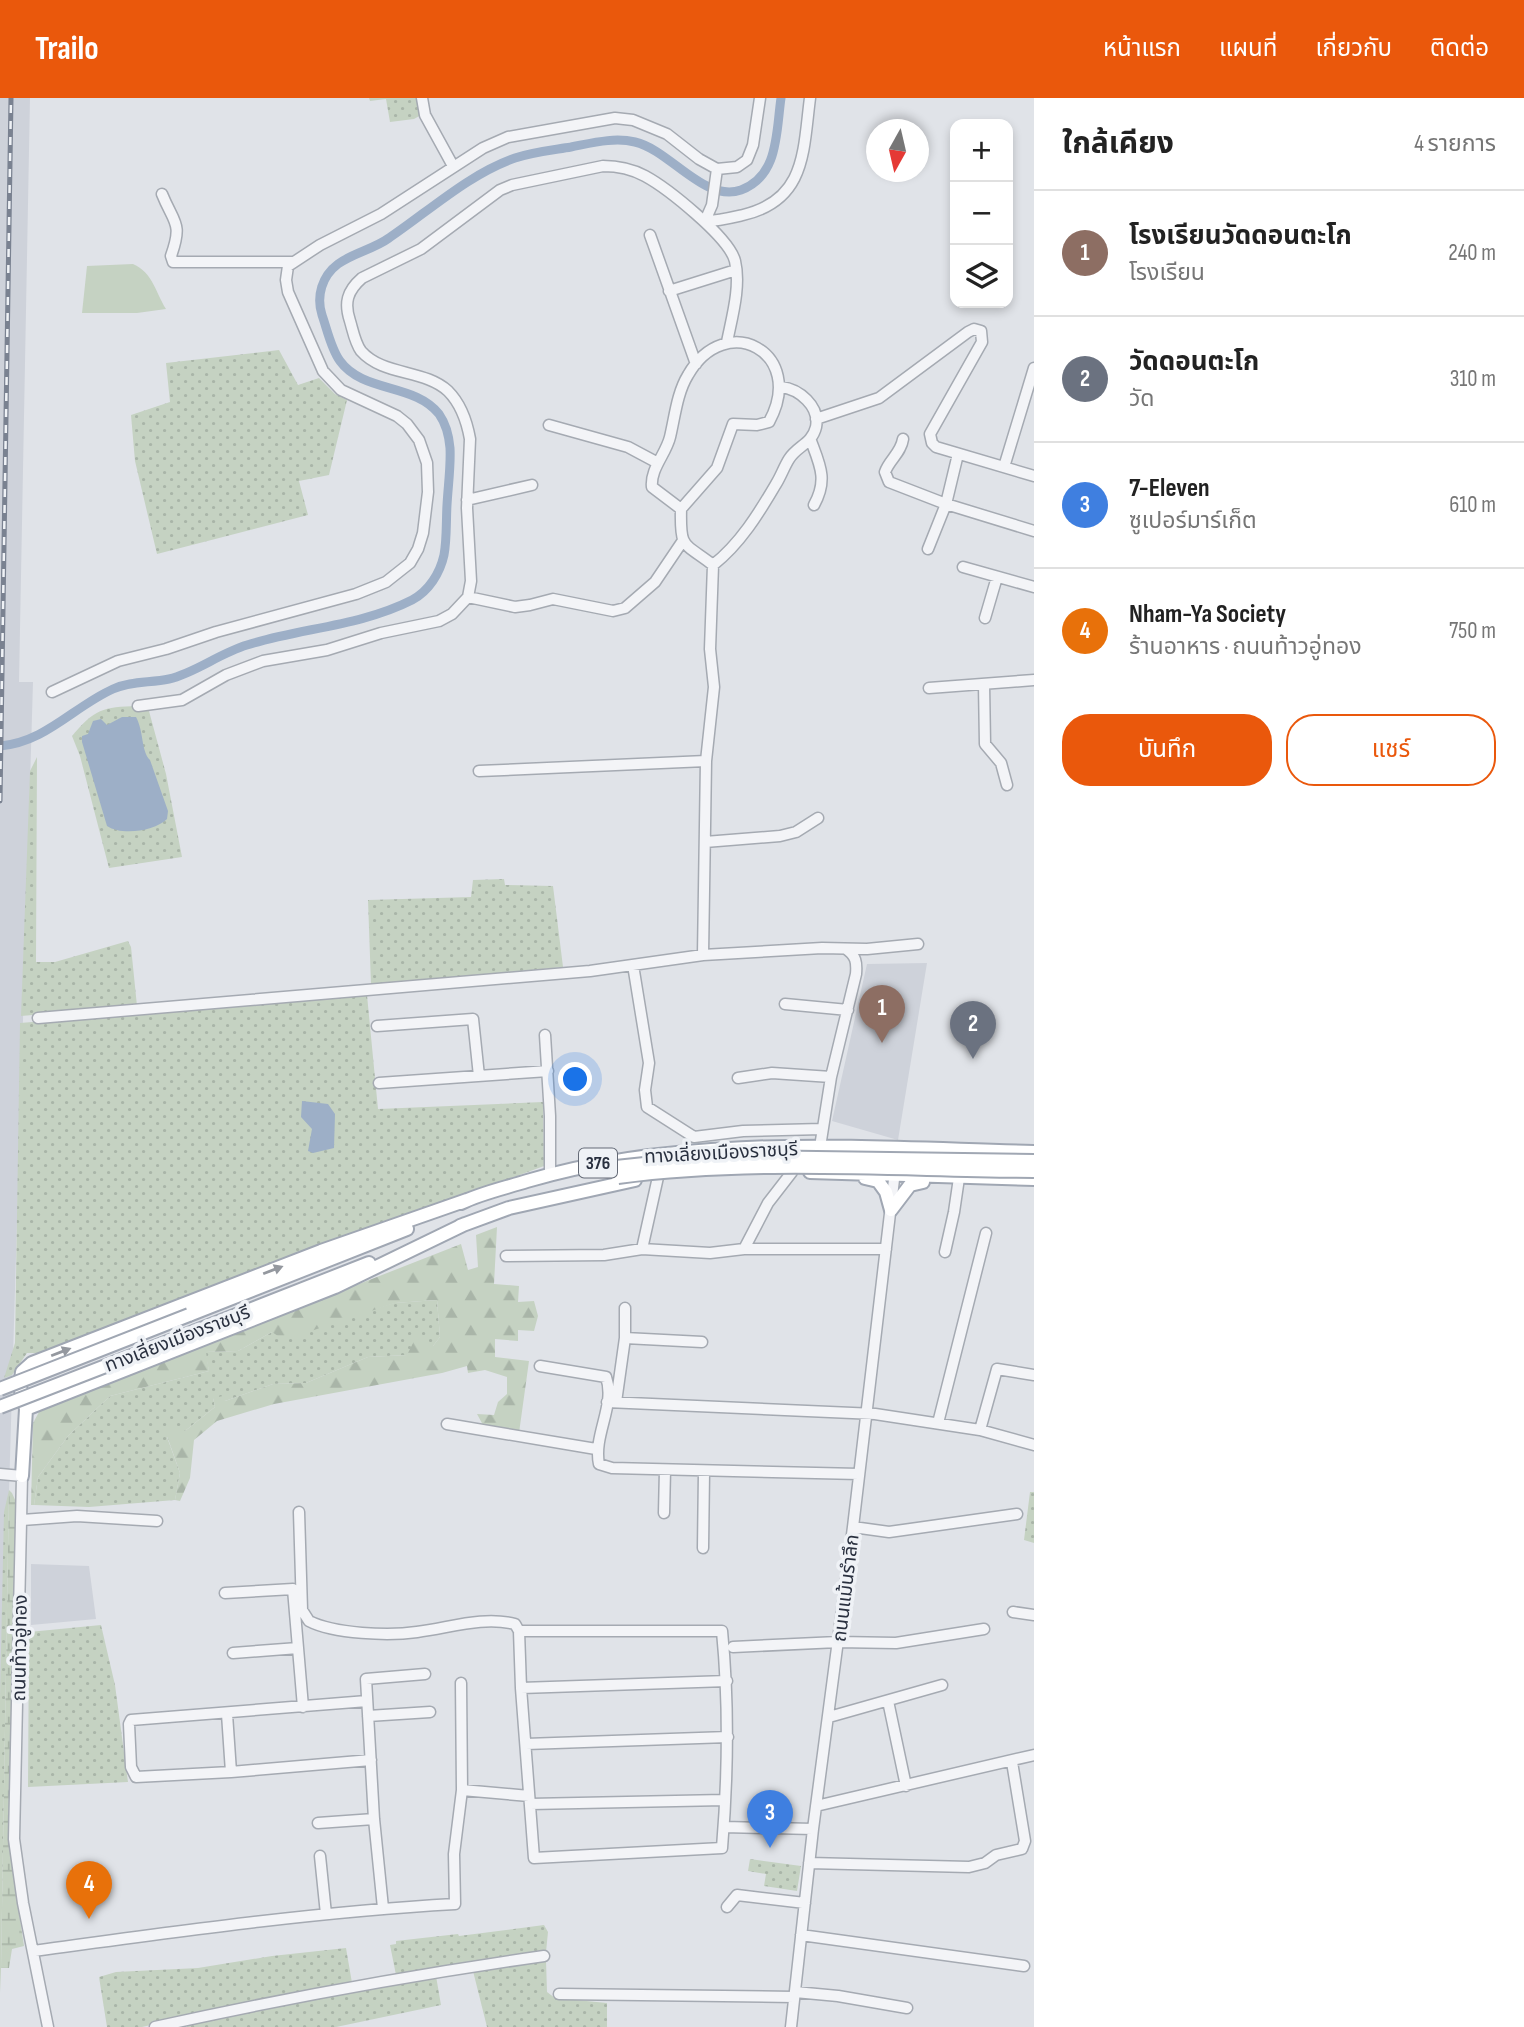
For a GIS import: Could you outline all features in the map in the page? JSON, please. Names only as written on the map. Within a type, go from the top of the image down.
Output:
[{"type":"main road","name":"ทางเลี่ยงเมืองราชบุรี","points":[[419,1225],[467,1200],[550,1174],[604,1161],[670,1153],[820,1147],[1034,1152]]},
{"type":"main road","name":"ทางเลี่ยงเมืองราชบุรี","points":[[0,1390],[419,1225],[536,1186],[673,1161],[737,1157],[1034,1161]]},
{"type":"main road","name":"ทางเลี่ยงเมืองราชบุรี","points":[[0,1407],[465,1224],[617,1172],[751,1166],[1034,1171]]},
{"type":"main road","name":"ทางเลี่ยงเมืองราชบุรี","points":[[509,1208],[594,1188],[658,1177],[734,1171],[1034,1179]]},
{"type":"main road","points":[[846,1174],[877,1181],[886,1192],[891,1210]]},
{"type":"main road","points":[[891,1210],[910,1185],[937,1178]]},
{"type":"main road","points":[[22,1476],[26,1409],[20,1387],[22,1372],[33,1363],[321,1251],[467,1200]]},
{"type":"main road","points":[[26,1409],[335,1287],[465,1224]]},
{"type":"street","points":[[422,98],[425,115],[453,166]]},
{"type":"street","points":[[52,692],[118,661],[356,594],[399,574],[410,563],[418,549],[428,492],[427,463],[419,440],[397,416],[341,390],[323,371],[288,292],[288,266],[320,245],[381,214],[483,148],[508,137],[615,118],[633,120],[667,134],[699,159],[717,169],[737,167],[747,160],[753,145],[760,98]]},
{"type":"street","points":[[705,221],[717,221],[763,210],[782,196],[793,182],[802,161],[810,98]]},
{"type":"street","points":[[138,706],[182,700],[226,675],[263,662],[327,650],[381,633],[439,621],[452,614],[468,597],[471,581],[467,500],[470,439],[463,414],[447,390],[437,383],[376,362],[361,350],[346,310],[349,292],[362,278],[421,249],[500,190],[512,185],[603,166],[616,166],[645,175],[705,221],[734,257],[734,308],[727,342]]},
{"type":"street","points":[[705,221],[712,205],[717,169]]},
{"type":"street","points":[[162,194],[174,215],[177,232],[171,256],[173,262],[294,262]]},
{"type":"street","points":[[650,235],[696,364]]},
{"type":"street","points":[[669,291],[736,270]]},
{"type":"street","points":[[816,419],[879,398],[974,329],[981,331],[982,342],[930,434],[932,443],[936,447],[1034,476]]},
{"type":"street","points":[[681,509],[653,487],[651,480],[669,442],[681,388],[700,359],[727,342],[760,348],[768,354],[780,387],[769,422],[757,425],[733,424],[717,468],[681,509],[682,542],[713,565]]},
{"type":"street","points":[[1004,467],[1034,368]]},
{"type":"street","points":[[780,387],[806,398],[816,419],[811,440],[821,466],[823,482],[814,505]]},
{"type":"street","points":[[549,425],[628,447],[658,463]]},
{"type":"street","points":[[903,439],[898,453],[886,468],[886,477],[896,485],[946,504],[1034,531]]},
{"type":"street","points":[[703,956],[706,761],[714,687],[710,649],[713,565],[740,539],[777,483],[789,459],[811,440]]},
{"type":"street","points":[[928,549],[946,504],[958,454]]},
{"type":"street","points":[[467,500],[532,485]]},
{"type":"street","points":[[468,597],[515,607],[553,599],[613,611],[625,608],[654,582],[682,542]]},
{"type":"street","points":[[963,567],[1034,587]]},
{"type":"street","points":[[985,618],[997,577]]},
{"type":"street","points":[[929,688],[1034,680]]},
{"type":"street","points":[[984,684],[985,744],[1001,763],[1007,785]]},
{"type":"street","points":[[479,771],[706,761]]},
{"type":"street","points":[[705,842],[780,836],[796,832],[818,818]]},
{"type":"street","points":[[38,1018],[562,973],[703,956],[918,944]]},
{"type":"street","points":[[820,1147],[831,1077],[857,963],[854,955],[846,949]]},
{"type":"street","points":[[633,965],[649,1063],[645,1090],[647,1107],[694,1137],[743,1131],[822,1129]]},
{"type":"street","points":[[785,1004],[848,1010]]},
{"type":"street","points":[[377,1026],[473,1019],[479,1076]]},
{"type":"street","points":[[545,1035],[550,1174]]},
{"type":"street","points":[[379,1083],[548,1071]]},
{"type":"street","points":[[738,1078],[772,1073],[831,1077]]},
{"type":"street","name":"ถนนแม้นรำลึก","points":[[791,2027],[813,1829],[853,1527],[898,1149]]},
{"type":"street","points":[[744,1249],[768,1203],[792,1172]]},
{"type":"street","points":[[642,1249],[658,1177]]},
{"type":"street","points":[[945,1252],[959,1178]]},
{"type":"street","points":[[938,1423],[986,1233]]},
{"type":"street","points":[[506,1256],[604,1255],[642,1249],[710,1253],[744,1249],[886,1249]]},
{"type":"street","points":[[625,1308],[625,1338],[612,1402],[596,1450],[599,1464],[612,1468],[665,1471],[859,1474]]},
{"type":"street","points":[[625,1338],[702,1342]]},
{"type":"street","points":[[540,1366],[606,1377],[612,1402]]},
{"type":"street","points":[[980,1430],[997,1369],[1034,1375]]},
{"type":"street","points":[[612,1402],[875,1414],[980,1430],[1034,1444]]},
{"type":"street","points":[[447,1424],[596,1450]]},
{"type":"street","points":[[664,1513],[665,1471]]},
{"type":"street","points":[[703,1548],[704,1472]]},
{"type":"street","points":[[0,1474],[22,1476]]},
{"type":"street","name":"ถนนท้าวอู่ทอง","points":[[22,1476],[15,1839],[23,1903],[48,2027]]},
{"type":"street","points":[[299,1512],[302,1610],[309,1621],[346,1630],[380,1633],[416,1632],[457,1624],[502,1621],[515,1624],[519,1631],[534,1858],[722,1848],[728,1737],[727,1681],[722,1631],[519,1631]]},
{"type":"street","points":[[853,1527],[889,1532],[1017,1514]]},
{"type":"street","points":[[22,1520],[78,1516],[157,1521]]},
{"type":"street","points":[[225,1593],[293,1589],[303,1707]]},
{"type":"street","points":[[1013,1612],[1034,1615]]},
{"type":"street","points":[[733,1647],[838,1642],[896,1643],[984,1629]]},
{"type":"street","points":[[233,1653],[298,1648]]},
{"type":"street","points":[[383,1908],[374,1819],[366,1679],[425,1674]]},
{"type":"street","points":[[521,1688],[727,1681]]},
{"type":"street","points":[[33,1951],[326,1914],[455,1904],[454,1854],[462,1790],[461,1683]]},
{"type":"street","points":[[829,1717],[942,1685]]},
{"type":"street","points":[[888,1700],[906,1786]]},
{"type":"street","points":[[367,1701],[131,1720],[131,1767],[136,1777],[371,1760]]},
{"type":"street","points":[[368,1716],[430,1712]]},
{"type":"street","points":[[227,1714],[231,1772]]},
{"type":"street","points":[[526,1744],[728,1737]]},
{"type":"street","points":[[816,1806],[1034,1755]]},
{"type":"street","points":[[809,1863],[969,1867],[1022,1849],[1025,1840],[1012,1762]]},
{"type":"street","points":[[462,1790],[529,1800],[724,1800]]},
{"type":"street","points":[[318,1823],[374,1819]]},
{"type":"street","points":[[724,1827],[813,1829]]},
{"type":"street","points":[[320,1856],[326,1914]]},
{"type":"street","points":[[727,1907],[737,1895],[805,1903]]},
{"type":"street","points":[[801,1935],[1024,1966]]},
{"type":"street","points":[[155,2027],[283,1998],[544,1956]]},
{"type":"street","points":[[559,1994],[838,1996],[907,2008]]},
{"type":"shaded area","points":[[0,98],[30,98],[19,682],[33,682],[0,1795]]},
{"type":"shaded area","points":[[927,963],[898,1140],[832,1121],[867,964]]},
{"type":"shaded area","points":[[31,1564],[89,1566],[96,1619],[31,1625]]},
{"type":"green space","points":[[369,98],[417,98],[421,115],[414,119],[390,122],[386,99],[370,101]]},
{"type":"green space","points":[[133,264],[149,277],[166,309],[137,313],[82,313],[87,266]]},
{"type":"green space","points":[[279,350],[298,385],[319,378],[335,394],[347,400],[329,475],[299,481],[308,515],[157,554],[135,461],[131,415],[170,402],[166,363]]},
{"type":"green space","points":[[138,706],[149,711],[166,774],[182,857],[109,868],[80,756],[72,736],[100,711]]},
{"type":"green space","points":[[37,757],[36,962],[55,962],[128,941],[131,947],[137,1006],[21,1016],[30,771]]},
{"type":"green space","points":[[504,879],[505,885],[553,886],[563,967],[371,985],[368,900],[471,897],[473,880]]},
{"type":"green space","points":[[367,995],[378,1109],[543,1102],[544,1166],[40,1353],[27,1353],[12,1375],[4,1378],[15,1343],[20,1023]]},
{"type":"green space","points":[[497,1227],[494,1284],[519,1286],[518,1302],[534,1301],[538,1316],[534,1331],[518,1330],[518,1341],[495,1339],[495,1357],[529,1361],[519,1433],[483,1425],[477,1414],[494,1415],[498,1402],[507,1394],[507,1377],[485,1370],[468,1373],[467,1366],[274,1404],[217,1421],[194,1440],[190,1478],[180,1501],[175,1500],[180,1473],[167,1436],[171,1423],[185,1431],[215,1407],[213,1398],[223,1396],[225,1401],[273,1384],[306,1383],[368,1357],[407,1355],[418,1333],[433,1346],[440,1337],[437,1300],[395,1303],[284,1340],[272,1332],[238,1351],[206,1352],[209,1371],[110,1396],[68,1436],[38,1477],[34,1505],[31,1505],[33,1423],[39,1412],[53,1404],[461,1244],[468,1270],[478,1267],[476,1235]]},
{"type":"green space","points":[[437,1300],[440,1337],[433,1346],[407,1355],[368,1357],[306,1383],[273,1384],[225,1401],[213,1398],[215,1407],[185,1431],[167,1437],[180,1473],[175,1500],[89,1507],[34,1505],[38,1477],[68,1436],[110,1396],[209,1371],[205,1352],[238,1351],[272,1332],[346,1318],[394,1303]]},
{"type":"green space","points":[[9,1490],[0,1993],[0,1698],[4,1512]]},
{"type":"green space","points":[[9,1490],[16,1502],[9,1825],[11,1859],[24,1946],[12,1949],[9,1968],[1,1968]]},
{"type":"green space","points":[[1030,1492],[1034,1492],[1034,1543],[1024,1540]]},
{"type":"green space","points":[[101,1625],[115,1685],[128,1782],[28,1787],[29,1632]]},
{"type":"green space","points":[[750,1859],[801,1866],[797,1891],[764,1886],[766,1874],[748,1871]]},
{"type":"green space","points":[[544,1925],[548,1932],[546,1952],[396,1975],[390,1945],[396,1944],[396,1941]]},
{"type":"green space","points":[[346,1948],[352,1983],[270,1998],[142,2027],[107,2027],[99,1977],[116,1972],[198,1968]]},
{"type":"green space","points":[[546,1960],[547,1992],[555,1998],[607,2003],[607,2027],[487,2027],[473,1971]]},
{"type":"green space","points":[[436,1976],[441,2005],[336,2027],[187,2027],[187,2024],[291,2001]]},
{"type":"water","points":[[122,717],[136,717],[145,752],[168,811],[167,819],[162,823],[138,831],[121,831],[107,826],[82,742],[82,736],[88,734],[93,721],[101,719],[107,725]]},
{"type":"water","points":[[302,1101],[328,1104],[335,1114],[334,1148],[313,1153],[308,1151],[312,1129],[301,1117]]},
{"type":"waterway","points":[[0,746],[31,738],[120,686],[169,679],[247,645],[372,616],[412,600],[424,592],[433,581],[442,562],[446,543],[450,455],[447,430],[439,414],[429,404],[417,397],[362,378],[340,361],[320,308],[324,280],[338,264],[383,242],[482,173],[515,158],[536,153],[603,141],[635,142],[661,155],[700,183],[727,192],[741,190],[763,174],[769,164],[776,138],[781,98]]},
{"type":"railway","points":[[0,801],[11,98]]},
{"type":"place","name":"โรงเรียนวัดดอนตะโก","points":[[882,1043]]},
{"type":"place","name":"วัดดอนตะโก","points":[[973,1059]]},
{"type":"place","name":"7-Eleven","points":[[770,1848]]},
{"type":"place","name":"Nham-Ya Society","points":[[89,1919]]}]
